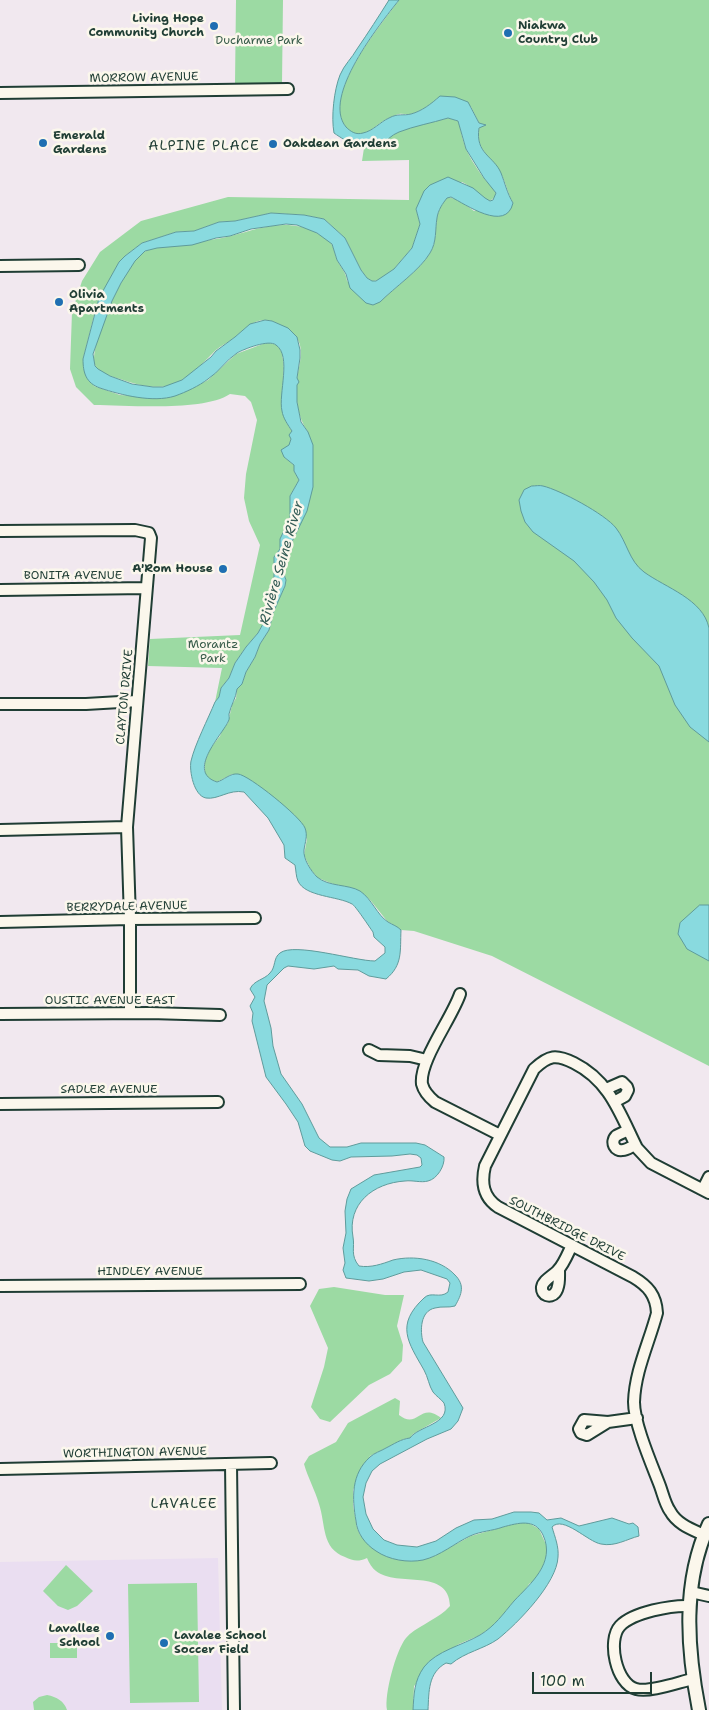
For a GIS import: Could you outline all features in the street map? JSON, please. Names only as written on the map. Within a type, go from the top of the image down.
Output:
[{"type":"street","name":"MORROW AVENUE","points":[[0,92],[288,89]]},
{"type":"street","points":[[0,266],[79,265]]},
{"type":"street","name":"CLAYTON DRIVE","points":[[0,531],[135,530],[149,533],[152,538],[146,588],[127,827],[130,919],[130,1013]]},
{"type":"street","name":"BONITA AVENUE","points":[[0,590],[146,588]]},
{"type":"street","points":[[0,704],[86,704],[137,701]]},
{"type":"street","points":[[0,830],[127,827]]},
{"type":"street","name":"BERRYDALE AVENUE","points":[[0,922],[255,918]]},
{"type":"street","points":[[460,994],[456,1007],[424,1066],[423,1086],[428,1096],[436,1102],[500,1135]]},
{"type":"street","name":"OUSTIC AVENUE EAST","points":[[0,1014],[130,1013],[220,1015]]},
{"type":"street","points":[[370,1050],[379,1055],[410,1056],[427,1060]]},
{"type":"street","name":"SOUTHBRIDGE DRIVE","points":[[706,1191],[643,1157],[614,1102],[596,1076],[563,1057],[552,1057],[543,1060],[534,1069],[485,1166],[482,1179],[487,1197],[492,1203],[643,1283],[654,1296],[657,1314],[638,1372],[634,1404],[637,1418],[646,1449],[670,1511],[678,1522],[706,1529]]},
{"type":"street","points":[[606,1089],[618,1082],[622,1082],[627,1086],[628,1090],[625,1096],[614,1102]]},
{"type":"street","name":"SADLER AVENUE","points":[[0,1104],[218,1102]]},
{"type":"street","points":[[628,1130],[616,1136],[613,1142],[614,1146],[616,1149],[623,1150],[635,1144]]},
{"type":"street","points":[[706,1191],[709,1177]]},
{"type":"street","points":[[560,1269],[572,1245]]},
{"type":"street","name":"HINDLEY AVENUE","points":[[0,1286],[300,1284]]},
{"type":"street","points":[[608,1422],[637,1418]]},
{"type":"street","name":"WORTHINGTON AVENUE","points":[[0,1469],[271,1463]]},
{"type":"street","points":[[230,1464],[234,1710]]},
{"type":"street","points":[[700,1710],[693,1679],[689,1635],[691,1592],[695,1567],[706,1529]]},
{"type":"street","points":[[691,1592],[709,1596]]},
{"type":"street","points":[[690,1606],[671,1606],[627,1620],[616,1632],[614,1638],[615,1656],[619,1673],[623,1680],[637,1689],[648,1690],[693,1679]]},
{"type":"shaded area","name":"Lavallee School","points":[[218,1558],[222,1710],[0,1710],[0,1562]]},
{"type":"green space","name":"Ducharme Park","points":[[236,0],[283,0],[282,83],[235,83]]},
{"type":"green space","name":"Niakwa Country Club","points":[[399,0],[709,0],[709,1066],[492,956],[414,931],[401,930],[387,921],[360,891],[318,878],[311,870],[304,855],[307,839],[295,816],[232,774],[217,782],[205,775],[205,762],[209,750],[228,723],[237,689],[242,684],[260,644],[269,630],[273,613],[285,586],[286,580],[282,569],[284,558],[293,540],[308,432],[301,420],[297,399],[296,385],[301,357],[299,341],[278,324],[260,320],[251,324],[233,339],[218,348],[196,370],[182,380],[168,386],[152,387],[128,382],[99,370],[95,365],[94,355],[97,340],[111,304],[129,270],[138,257],[152,249],[222,238],[273,226],[284,225],[305,228],[321,235],[331,243],[347,281],[380,302],[414,272],[430,253],[435,240],[438,215],[447,197],[458,200],[474,211],[513,203],[501,175],[483,151],[478,133],[480,126],[486,126],[479,123],[471,107],[440,97],[419,111],[411,114],[396,115],[362,134],[351,132],[346,127],[340,114],[341,98],[347,80],[367,43]]},
{"type":"green space","name":"Morantz Park","points":[[448,118],[458,121],[469,156],[493,188],[496,196],[490,201],[462,182],[416,209],[420,224],[412,248],[394,269],[380,280],[372,281],[367,278],[345,238],[324,219],[304,215],[271,213],[235,221],[219,222],[194,231],[176,232],[142,243],[119,262],[97,304],[83,359],[94,386],[120,395],[164,398],[191,389],[208,380],[236,354],[268,342],[277,345],[282,352],[286,422],[292,431],[290,445],[284,457],[294,465],[294,471],[299,480],[290,496],[290,518],[280,539],[280,549],[274,557],[274,578],[270,589],[269,607],[264,622],[235,663],[229,678],[221,688],[219,697],[215,702],[222,668],[148,666],[150,639],[240,635],[260,545],[249,521],[244,498],[246,474],[257,420],[251,402],[245,396],[230,394],[218,400],[184,405],[94,405],[76,387],[70,369],[72,312],[82,281],[100,252],[141,221],[228,197],[409,200],[409,160],[362,161],[364,148],[380,145],[394,134],[409,128]]},
{"type":"green space","points":[[334,1287],[385,1295],[404,1295],[397,1326],[403,1345],[402,1361],[390,1374],[369,1385],[330,1422],[320,1419],[311,1407],[328,1348],[310,1306],[319,1289]]},
{"type":"green space","points":[[395,1398],[400,1401],[399,1415],[405,1419],[415,1418],[428,1412],[441,1418],[413,1434],[410,1438],[404,1439],[370,1456],[353,1490],[353,1505],[360,1535],[432,1557],[471,1536],[527,1522],[539,1529],[548,1549],[544,1564],[535,1580],[529,1584],[524,1593],[515,1600],[494,1626],[449,1651],[414,1686],[413,1710],[387,1710],[387,1694],[395,1662],[406,1638],[450,1606],[447,1594],[441,1586],[432,1582],[385,1576],[375,1570],[367,1558],[353,1560],[337,1553],[328,1542],[319,1504],[304,1464],[309,1456],[336,1442],[348,1423]]},
{"type":"green space","points":[[66,1565],[93,1591],[77,1606],[68,1610],[58,1606],[43,1591]]},
{"type":"green space","name":"Lavalee School Soccer Field","points":[[197,1583],[199,1702],[130,1703],[128,1584]]},
{"type":"green space","points":[[50,1643],[77,1643],[77,1658],[50,1658]]},
{"type":"green space","points":[[47,1695],[60,1700],[67,1710],[34,1710],[33,1702],[39,1697]]},
{"type":"water","name":"Rivière Seine River","points":[[389,0],[399,0],[367,43],[347,80],[341,98],[340,114],[346,127],[352,132],[360,134],[367,132],[392,116],[419,111],[440,96],[455,97],[468,102],[479,123],[486,125],[479,128],[480,144],[501,173],[513,203],[509,212],[502,216],[485,214],[451,197],[447,198],[438,212],[434,244],[426,259],[380,302],[373,305],[366,303],[350,288],[346,274],[337,260],[332,244],[317,233],[297,225],[286,224],[251,229],[192,245],[145,251],[135,261],[121,283],[112,301],[93,354],[95,366],[110,376],[132,384],[163,387],[182,380],[250,324],[265,320],[272,321],[288,328],[297,337],[300,358],[297,378],[299,382],[297,385],[297,402],[301,422],[308,432],[313,445],[313,487],[307,511],[284,558],[282,569],[286,580],[285,586],[273,613],[269,630],[246,672],[242,684],[237,689],[229,714],[229,721],[208,754],[205,770],[208,777],[217,782],[232,775],[244,776],[274,797],[305,828],[305,857],[317,877],[327,882],[360,891],[368,898],[384,919],[401,930],[400,957],[395,968],[386,979],[369,976],[358,970],[338,969],[334,966],[314,969],[288,966],[267,985],[264,1001],[281,1074],[302,1104],[319,1138],[330,1147],[347,1147],[361,1143],[416,1143],[425,1145],[444,1157],[440,1172],[431,1180],[423,1182],[405,1181],[383,1186],[365,1197],[358,1205],[354,1215],[352,1225],[354,1255],[359,1266],[372,1266],[393,1260],[418,1258],[442,1265],[455,1275],[461,1286],[461,1294],[455,1306],[438,1307],[430,1310],[426,1313],[422,1322],[423,1342],[463,1408],[458,1421],[451,1429],[427,1439],[380,1464],[372,1471],[366,1483],[363,1497],[366,1514],[373,1529],[384,1540],[397,1545],[417,1547],[436,1541],[456,1528],[474,1520],[492,1519],[514,1512],[539,1513],[547,1520],[561,1518],[579,1526],[612,1518],[629,1524],[633,1523],[638,1527],[639,1536],[616,1544],[606,1545],[596,1542],[562,1524],[552,1527],[558,1557],[551,1579],[544,1590],[526,1613],[498,1639],[462,1656],[451,1664],[446,1663],[440,1667],[431,1683],[428,1710],[413,1710],[416,1683],[424,1667],[435,1657],[473,1639],[494,1624],[534,1580],[544,1564],[546,1545],[540,1530],[531,1524],[520,1523],[474,1534],[423,1560],[405,1561],[381,1554],[368,1545],[362,1538],[357,1525],[354,1487],[359,1471],[364,1464],[373,1454],[410,1438],[443,1416],[445,1410],[444,1403],[432,1390],[413,1351],[407,1334],[407,1325],[415,1308],[424,1298],[430,1295],[445,1294],[448,1292],[450,1283],[447,1279],[421,1270],[404,1272],[383,1279],[369,1281],[346,1278],[343,1270],[345,1263],[343,1248],[346,1233],[345,1211],[351,1189],[374,1175],[420,1167],[422,1165],[421,1158],[410,1154],[351,1157],[340,1161],[332,1160],[310,1151],[305,1146],[298,1122],[266,1077],[252,1021],[253,1013],[250,1006],[255,997],[250,989],[270,973],[278,955],[287,950],[311,951],[375,961],[385,953],[385,947],[374,937],[373,932],[352,904],[314,893],[302,886],[297,879],[295,865],[285,858],[284,845],[268,818],[244,792],[239,791],[206,798],[198,793],[195,788],[191,771],[191,761],[195,747],[219,697],[221,688],[229,678],[235,663],[264,622],[269,607],[270,589],[274,577],[274,557],[280,549],[280,539],[290,518],[290,496],[299,480],[294,471],[294,465],[284,457],[281,450],[289,445],[291,439],[289,435],[292,431],[285,419],[281,404],[284,366],[281,350],[273,343],[268,343],[240,351],[212,376],[197,386],[175,396],[157,399],[127,395],[95,386],[86,377],[83,359],[99,298],[119,262],[142,243],[176,232],[194,231],[219,222],[235,221],[271,213],[304,215],[324,219],[345,238],[361,270],[367,278],[376,281],[394,269],[412,248],[420,224],[416,209],[424,191],[430,185],[448,177],[473,188],[490,201],[493,200],[496,193],[466,149],[458,121],[448,118],[411,128],[396,133],[380,145],[368,148],[350,143],[334,133],[334,104],[340,75]]},
{"type":"water","points":[[532,486],[551,488],[582,503],[602,516],[616,528],[639,568],[682,595],[699,609],[709,628],[709,742],[690,727],[675,705],[659,666],[616,618],[607,600],[594,582],[574,561],[533,532],[525,522],[519,500],[524,490]]},
{"type":"water","points":[[700,905],[709,905],[709,961],[687,949],[678,934],[680,923]]},
{"type":"place","name":"Living Hope Community Church","points":[[214,26]]},
{"type":"place","name":"Niakwa Country Club","points":[[508,33]]},
{"type":"place","name":"Emerald Gardens","points":[[43,143]]},
{"type":"place","name":"Oakdean Gardens","points":[[273,144]]},
{"type":"place","name":"Olivia Apartments","points":[[59,302]]},
{"type":"place","name":"A'Rom House","points":[[223,569]]},
{"type":"place","name":"Lavallee School","points":[[110,1636]]},
{"type":"place","name":"Lavalee School Soccer Field","points":[[164,1643]]},
{"type":"district","name":"ALPINE PLACE","points":[[204,146]]},
{"type":"district","name":"LAVALEE","points":[[184,1504]]}]
